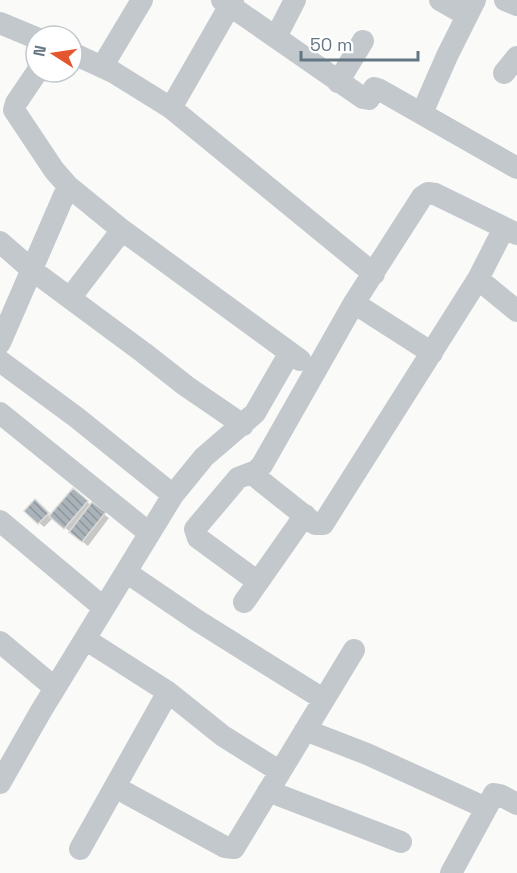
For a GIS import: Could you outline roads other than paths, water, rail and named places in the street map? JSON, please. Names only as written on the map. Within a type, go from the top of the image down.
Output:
[{"type":"street","points":[[102,67],[142,0]]},
{"type":"street","points":[[276,37],[295,0]]},
{"type":"street","points":[[422,113],[471,8],[440,0]]},
{"type":"street","points":[[505,0],[517,5]]},
{"type":"street","points":[[171,108],[229,2],[365,100],[369,99],[375,88],[517,168]]},
{"type":"street","points":[[4,32],[24,36]]},
{"type":"street","points":[[338,82],[363,41]]},
{"type":"street","points":[[84,58],[171,108],[374,274]]},
{"type":"street","points":[[29,84],[14,110],[54,170],[68,186],[122,230],[289,354],[317,370]]},
{"type":"street","points":[[0,343],[68,186]]},
{"type":"street","points":[[251,473],[318,525],[323,524],[510,231],[435,194],[428,193],[422,197],[354,303],[262,465],[238,478],[198,523],[195,532],[198,538],[258,582]]},
{"type":"street","points":[[70,298],[122,230]]},
{"type":"street","points":[[0,242],[32,270],[186,386],[243,424]]},
{"type":"street","points":[[478,279],[517,311]]},
{"type":"street","points":[[354,303],[432,353]]},
{"type":"street","points":[[4,767],[173,495],[204,457],[243,424],[263,402],[289,354]]},
{"type":"street","points":[[0,361],[76,417],[173,495]]},
{"type":"street","points":[[0,413],[149,533]]},
{"type":"street","points":[[244,602],[305,515]]},
{"type":"street","points":[[0,522],[104,608]]},
{"type":"street","points":[[126,572],[198,621],[323,699]]},
{"type":"street","points":[[85,639],[168,692],[223,736],[279,771]]},
{"type":"street","points":[[0,642],[55,688]]},
{"type":"street","points":[[115,787],[231,849],[239,841],[279,771],[354,650]]},
{"type":"street","points":[[80,849],[168,692]]},
{"type":"street","points":[[305,730],[367,754],[486,808]]},
{"type":"street","points":[[268,791],[401,842]]},
{"type":"street","points":[[451,873],[495,794],[517,804]]}]
